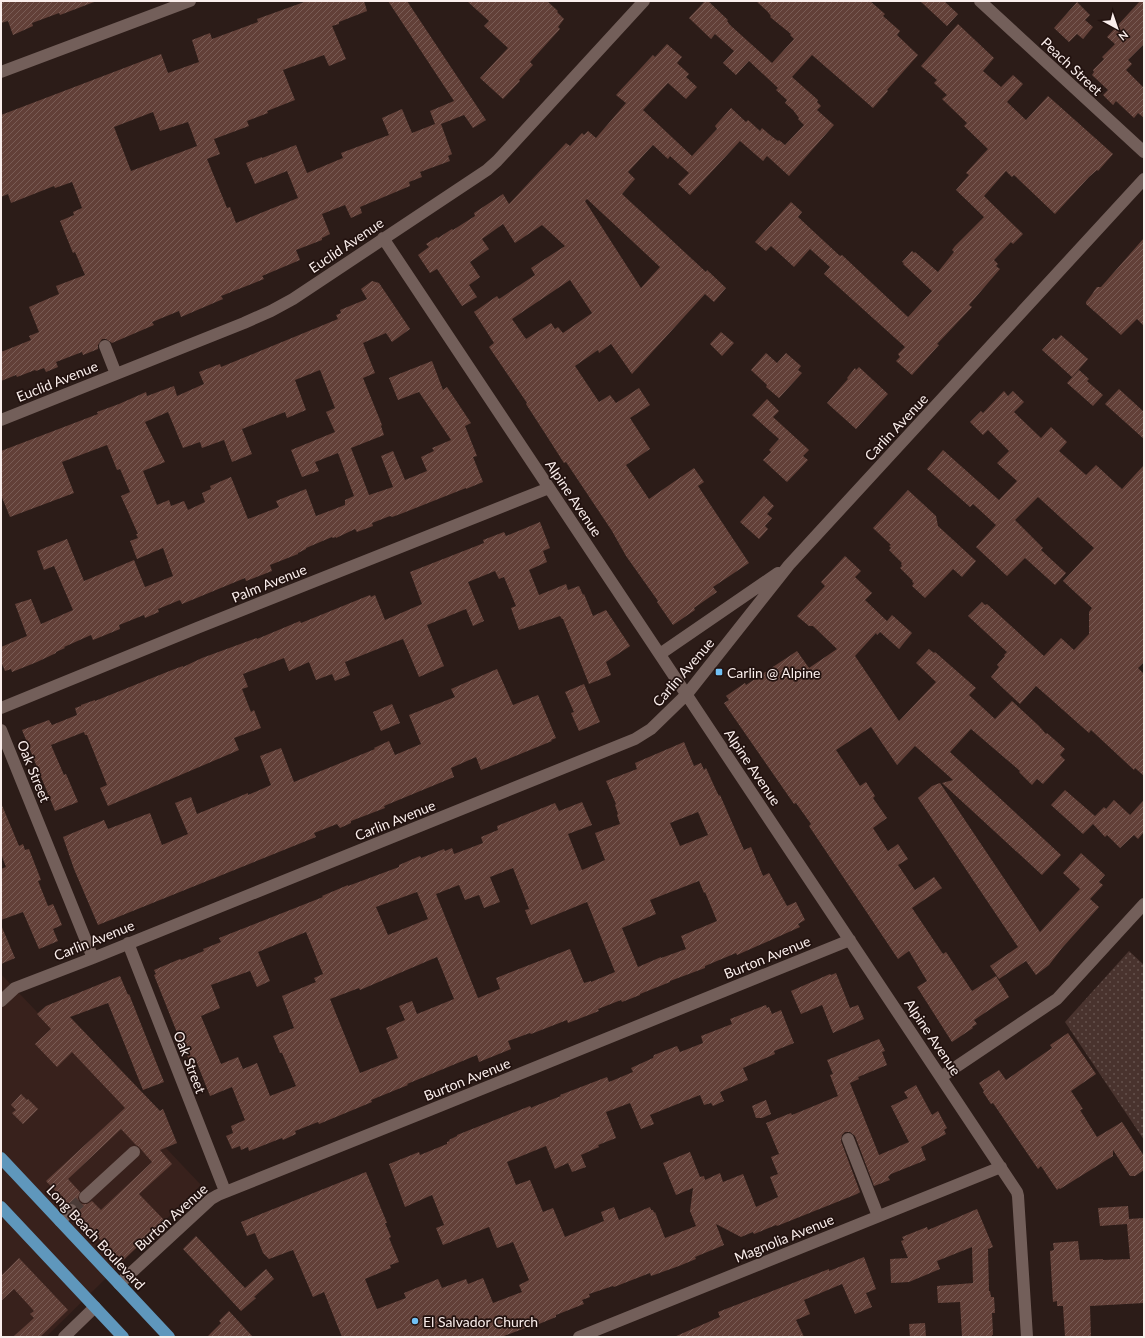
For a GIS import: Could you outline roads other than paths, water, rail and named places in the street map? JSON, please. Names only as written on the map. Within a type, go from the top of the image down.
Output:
[{"type":"main road","name":"Long Beach Boulevard","points":[[1,1158],[169,1337]]},
{"type":"main road","points":[[1,1207],[123,1337]]},
{"type":"street","points":[[1,72],[190,1]]},
{"type":"street","name":"Euclid Avenue","points":[[1,420],[271,311],[293,299],[383,238],[477,178],[497,161],[644,1]]},
{"type":"street","name":"Peach Street","points":[[980,1],[1144,152]]},
{"type":"street","name":"Carlin Avenue","points":[[1,1001],[15,988],[93,958],[634,739],[651,729],[686,694],[789,565],[1144,180]]},
{"type":"street","name":"Alpine Avenue","points":[[383,238],[1001,1166],[1018,1196],[1027,1337]]},
{"type":"street","points":[[105,346],[116,374]]},
{"type":"street","name":"Palm Avenue","points":[[1,708],[197,628],[549,488]]},
{"type":"street","points":[[660,654],[789,565]]},
{"type":"street","name":"Oak Street","points":[[1,730],[93,958]]},
{"type":"street","points":[[941,1077],[1057,999],[1144,904]]},
{"type":"street","name":"Burton Avenue","points":[[119,1284],[210,1199],[225,1191],[430,1110],[850,940]]},
{"type":"street","name":"Oak Street","points":[[128,943],[225,1191]]},
{"type":"street","points":[[848,1139],[878,1216]]},
{"type":"street","points":[[85,1197],[134,1152]]},
{"type":"street","name":"Magnolia Avenue","points":[[578,1337],[1001,1166]]},
{"type":"street","points":[[60,1221],[71,1210]]},
{"type":"street","points":[[64,1337],[95,1307]]},
{"type":"tunnel","points":[[71,1210],[85,1197]]},
{"type":"place","name":"Carlin @ Alpine","points":[[719,672]]},
{"type":"place","name":"El Salvador Church","points":[[415,1321]]}]
